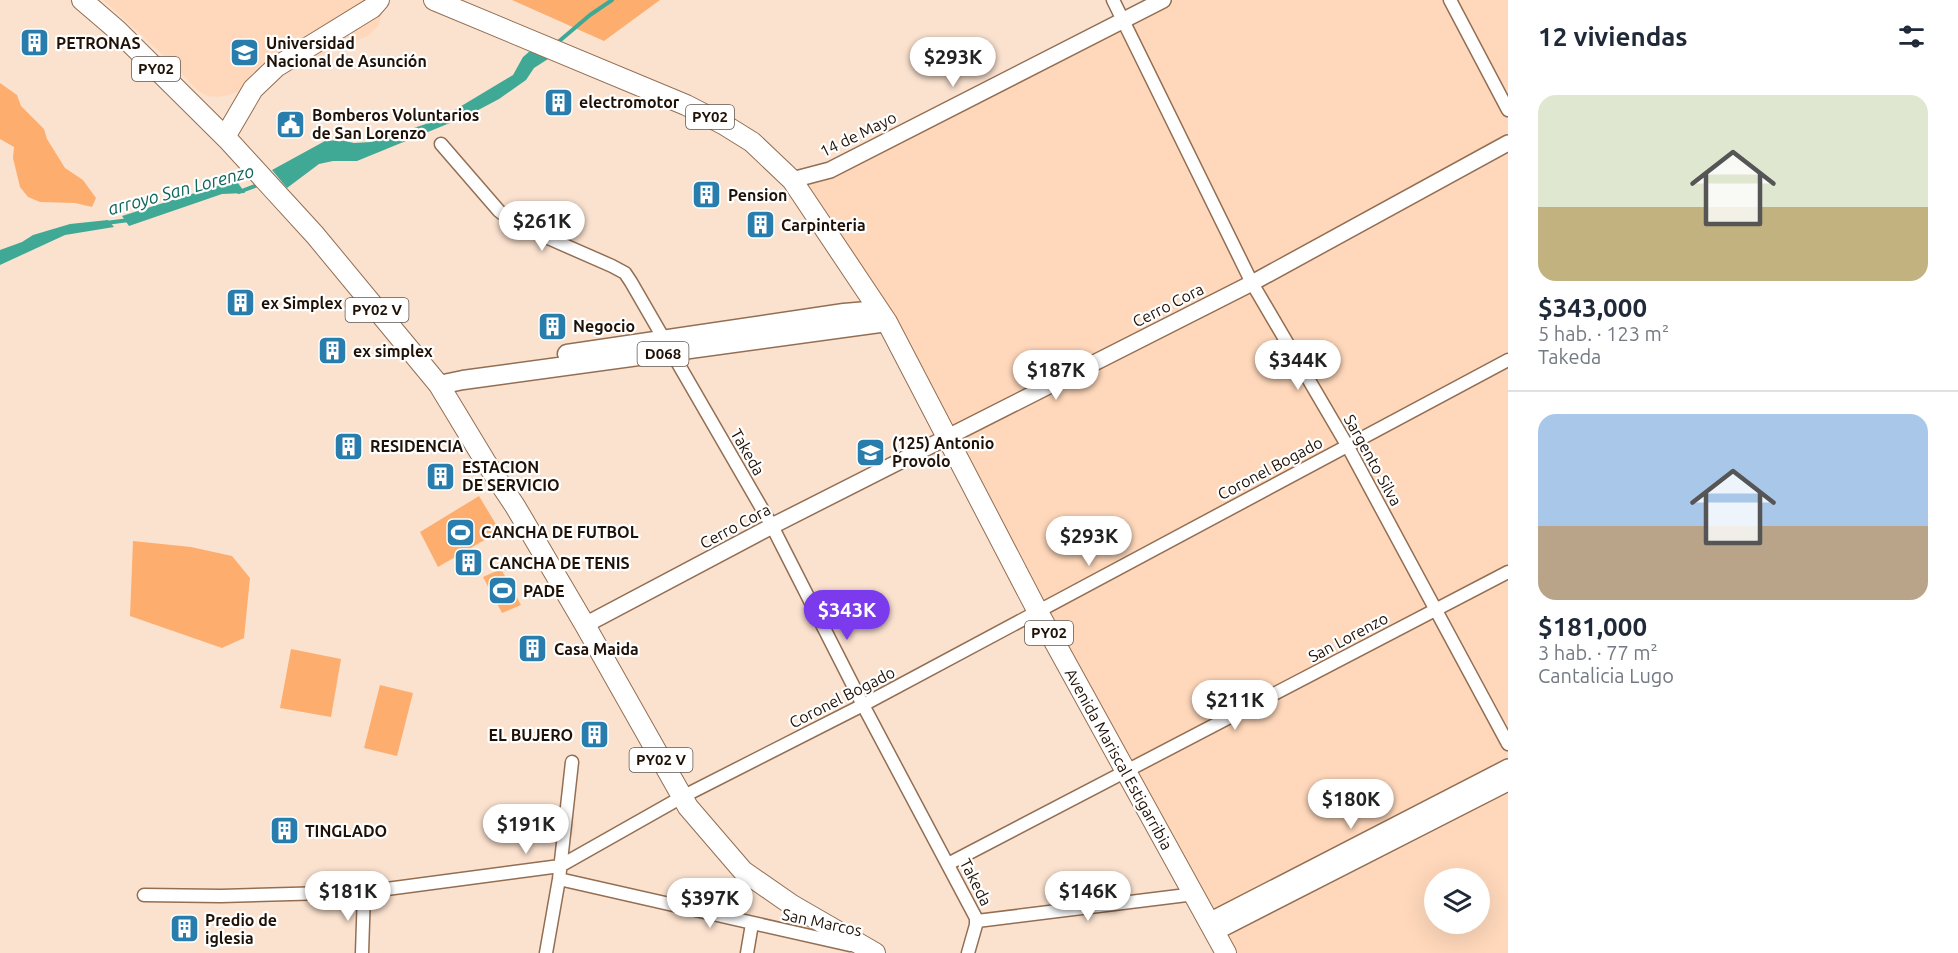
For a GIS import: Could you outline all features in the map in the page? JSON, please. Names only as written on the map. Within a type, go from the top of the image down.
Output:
[{"type":"highway","name":"PY02","points":[[82,0],[117,30],[227,139]]},
{"type":"highway","points":[[227,139],[253,89],[276,67],[372,8],[379,0]]},
{"type":"highway","name":"PY02","points":[[434,0],[686,105],[752,142],[792,180],[883,316]]},
{"type":"highway","name":"PY02 V","points":[[227,139],[315,234],[439,385],[515,506],[688,807],[743,870],[792,905],[871,951]]},
{"type":"highway","name":"Avenida Mariscal Estigarribia","points":[[883,316],[1038,612],[1195,894],[1218,940]]},
{"type":"main road","name":"D068","points":[[439,385],[668,346],[883,316]]},
{"type":"street","name":"Sargento Silva","points":[[1113,0],[1252,283],[1347,445],[1508,744]]},
{"type":"street","name":"14 de Mayo","points":[[792,180],[830,170],[1163,0]]},
{"type":"street","points":[[1450,0],[1508,110]]},
{"type":"street","name":"Cerro Cora","points":[[585,625],[772,526],[1252,283],[1508,142]]},
{"type":"street","name":"Takeda","points":[[441,144],[498,212],[514,224],[625,273],[772,526],[977,921],[968,953]]},
{"type":"street","name":"Coronel Bogado","points":[[144,895],[221,896],[364,892],[560,866],[682,797],[863,705],[1508,360]]},
{"type":"street","name":"San Lorenzo","points":[[948,864],[1508,572]]},
{"type":"street","points":[[546,953],[559,879],[572,762]]},
{"type":"street","points":[[1218,940],[1508,767]]},
{"type":"street","points":[[1218,940],[1508,783]]},
{"type":"street","name":"San Marcos","points":[[559,879],[871,951]]},
{"type":"street","points":[[362,953],[364,892]]},
{"type":"street","points":[[977,921],[1195,894]]},
{"type":"street","points":[[747,953],[753,924]]},
{"type":"shaded area","name":"Universidad Nacional de Asunción","points":[[103,0],[380,0],[383,11],[378,26],[368,36],[230,95],[218,97],[207,96],[197,90],[176,67]]},
{"type":"shaded area","points":[[512,0],[660,0],[604,41]]},
{"type":"shaded area","points":[[1153,0],[1508,0],[1508,953],[1216,953],[798,181]]},
{"type":"shaded area","points":[[0,83],[17,95],[21,106],[44,129],[47,139],[65,168],[83,180],[96,198],[92,207],[75,203],[40,202],[28,197],[20,187],[13,158],[14,147],[0,139]]},
{"type":"shaded area","name":"CANCHA DE FUTBOL","points":[[479,496],[500,531],[438,567],[420,532]]},
{"type":"shaded area","points":[[133,541],[191,547],[232,556],[250,578],[244,638],[222,648],[130,616]]},
{"type":"shaded area","name":"PADE","points":[[501,569],[521,605],[502,613],[483,577]]},
{"type":"shaded area","points":[[291,649],[341,659],[331,717],[280,708]]},
{"type":"shaded area","points":[[380,685],[413,693],[397,756],[364,748]]},
{"type":"water","points":[[530,51],[548,59],[534,68],[526,80],[499,99],[467,116],[357,161],[333,161],[319,164],[287,188],[272,170],[325,141],[371,142],[438,120],[513,75],[523,57]]},
{"type":"water","points":[[236,180],[245,193],[222,194],[129,226],[122,216]]},
{"type":"water","points":[[108,220],[114,227],[65,235],[0,265],[0,250],[22,242],[33,235],[70,224]]},
{"type":"waterway","name":"arroyo San Lorenzo","points":[[557,43],[612,0]]},
{"type":"waterway","name":"arroyo San Lorenzo","points":[[239,192],[260,184]]},
{"type":"waterway","name":"arroyo San Lorenzo","points":[[106,223],[129,220]]},
{"type":"place","name":"PETRONAS","points":[[35,43]]},
{"type":"place","name":"Universidad Nacional de Asunción","points":[[245,52]]},
{"type":"place","name":"electromotor","points":[[558,102]]},
{"type":"place","name":"Bomberos Voluntarios de San Lorenzo","points":[[291,124]]},
{"type":"place","name":"Pension","points":[[707,195]]},
{"type":"place","name":"Carpinteria","points":[[760,225]]},
{"type":"place","name":"ex Simplex","points":[[240,303]]},
{"type":"place","name":"Negocio","points":[[552,326]]},
{"type":"place","name":"ex simplex","points":[[332,351]]},
{"type":"place","name":"RESIDENCIA","points":[[349,446]]},
{"type":"place","name":"(125) Antonio Provolo","points":[[871,452]]},
{"type":"place","name":"ESTACION DE SERVICIO","points":[[441,476]]},
{"type":"place","name":"CANCHA DE FUTBOL","points":[[460,532]]},
{"type":"place","name":"CANCHA DE TENIS","points":[[468,563]]},
{"type":"place","name":"PADE","points":[[502,591]]},
{"type":"place","name":"Casa Maida","points":[[533,649]]},
{"type":"place","name":"EL BUJERO","points":[[594,735]]},
{"type":"place","name":"TINGLADO","points":[[284,831]]},
{"type":"place","name":"Predio de iglesia","points":[[184,929]]}]
